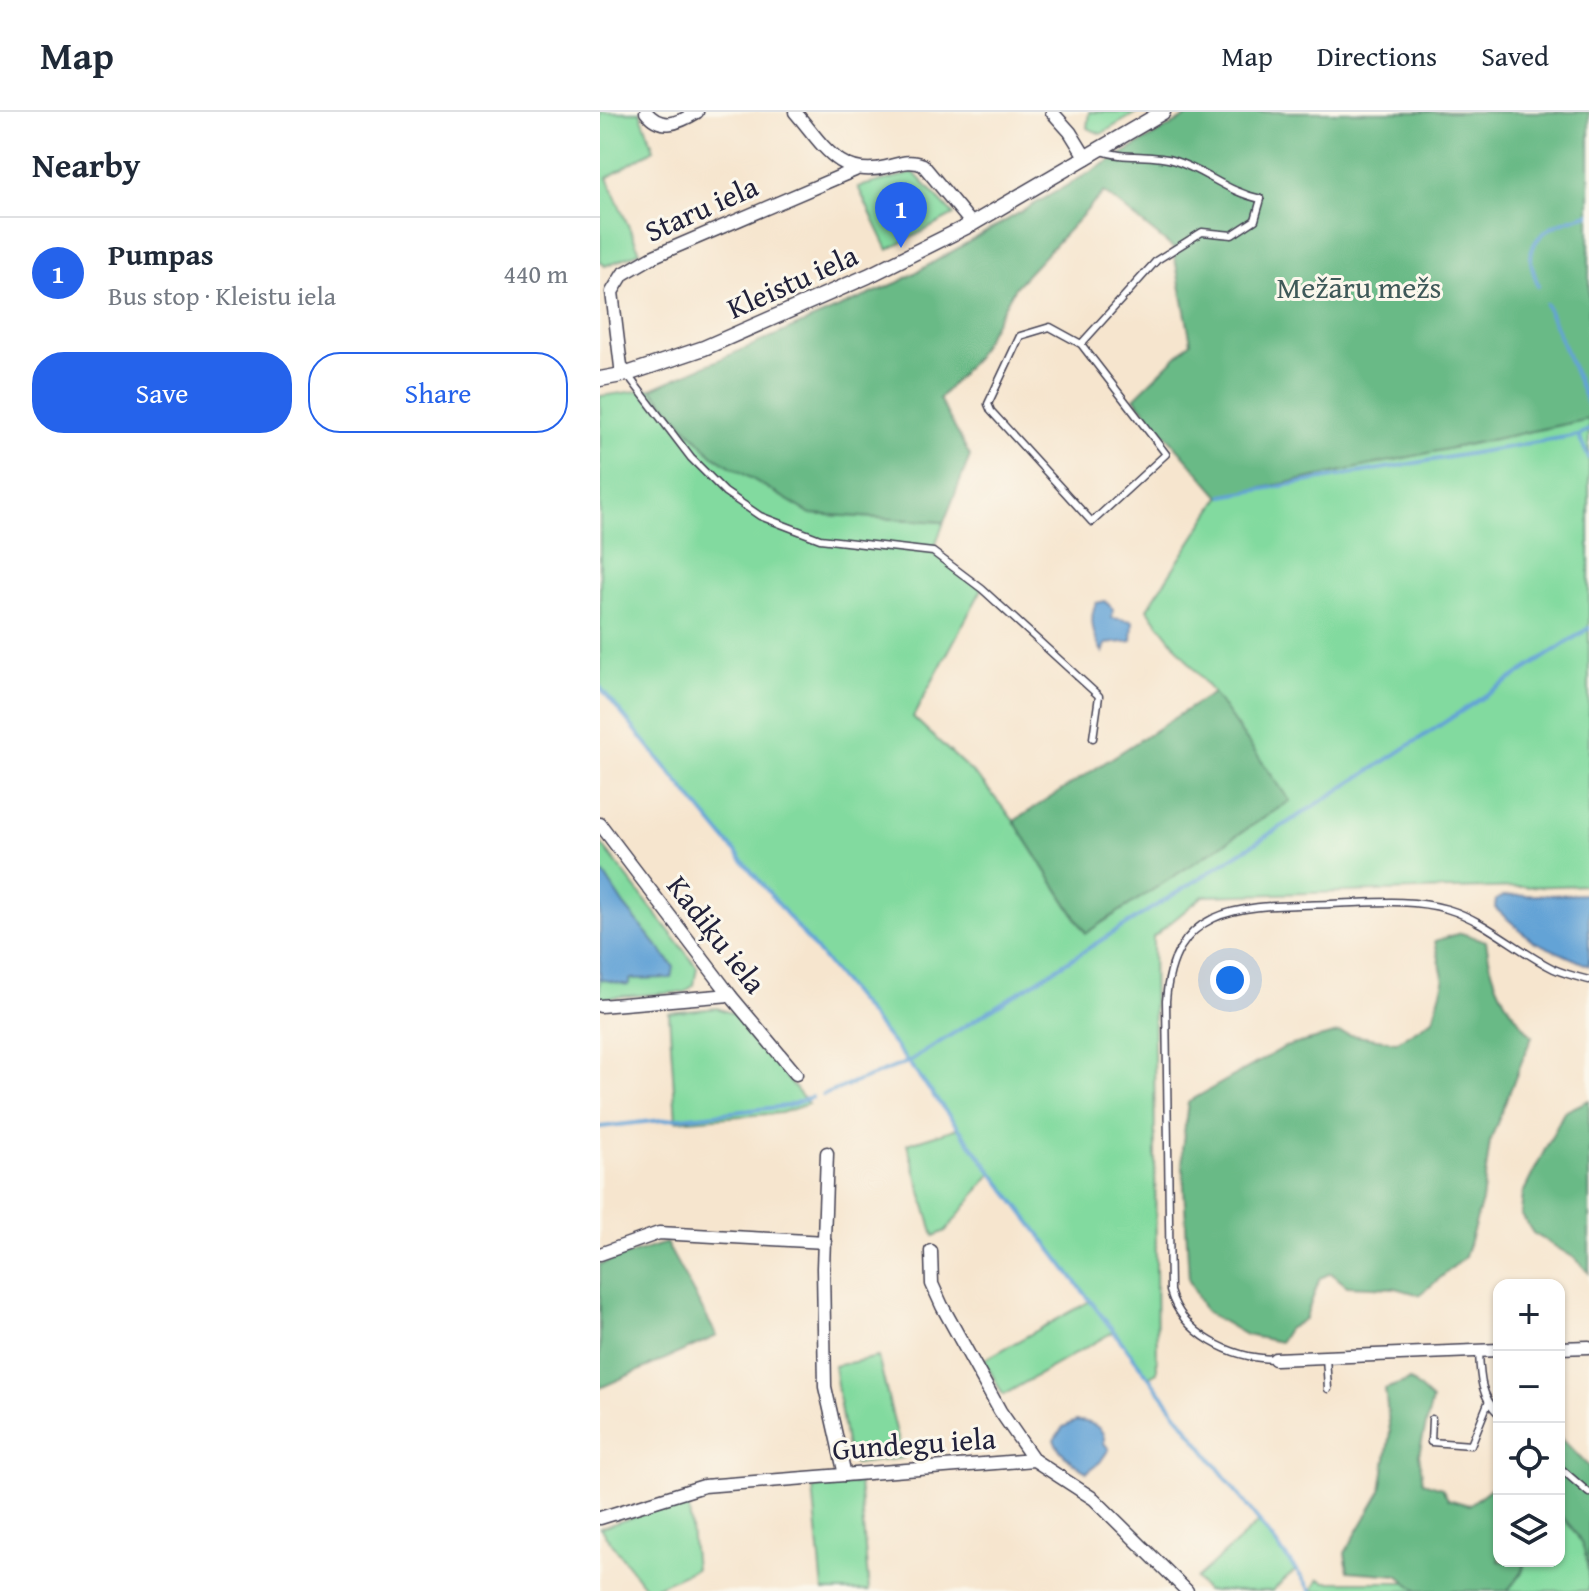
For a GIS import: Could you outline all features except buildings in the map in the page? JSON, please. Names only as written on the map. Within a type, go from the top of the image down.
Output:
[{"type":"street","points":[[646,112],[655,121],[665,124],[678,122],[697,112]]},
{"type":"street","points":[[795,112],[838,160],[855,170]]},
{"type":"street","name":"Kleistu iela","points":[[600,379],[627,374],[704,348],[868,276],[972,224],[1163,112]]},
{"type":"street","points":[[1060,115],[1086,158]]},
{"type":"street","name":"Staru iela","points":[[627,374],[621,367],[612,292],[623,274],[654,256],[855,170],[866,171],[906,162],[918,163],[928,170],[972,224]]},
{"type":"street","name":"Kadiķu iela","points":[[600,824],[730,995],[796,1074]]},
{"type":"street","points":[[600,1006],[730,995]]},
{"type":"street","points":[[827,1153],[825,1387],[845,1475]]},
{"type":"street","points":[[600,1254],[659,1233],[825,1242]]},
{"type":"street","points":[[931,1251],[932,1284],[942,1306],[1000,1411],[1034,1460]]},
{"type":"street","points":[[1565,1348],[1589,1347]]},
{"type":"street","points":[[1275,1359],[1493,1350]]},
{"type":"street","name":"Gundegu iela","points":[[600,1518],[704,1486],[1034,1460],[1094,1499],[1187,1591]]},
{"type":"lane","points":[[1081,344],[1157,260],[1202,232],[1232,235],[1255,220],[1261,199],[1239,195],[1174,160],[1118,155],[1100,150]]},
{"type":"lane","points":[[1050,327],[1081,344],[1166,454],[1092,522],[988,404],[1020,336],[1050,327]]},
{"type":"lane","points":[[627,374],[691,458],[725,492],[760,516],[820,539],[933,552],[982,589],[1099,696],[1093,738]]},
{"type":"lane","points":[[1275,1359],[1256,1359],[1231,1352],[1202,1335],[1186,1323],[1174,1306],[1170,1291],[1167,988],[1175,957],[1193,932],[1215,916],[1246,907],[1411,902],[1447,909],[1473,920],[1553,968],[1589,980]]},
{"type":"lane","points":[[1479,1351],[1481,1383],[1493,1408]]},
{"type":"lane","points":[[1326,1357],[1328,1389]]},
{"type":"lane","points":[[1432,1419],[1431,1442],[1471,1445],[1488,1403]]},
{"type":"lane","points":[[1565,1472],[1589,1493]]},
{"type":"green space","points":[[600,112],[640,112],[654,149],[607,178],[640,252],[605,266],[600,261]]},
{"type":"green space","points":[[1089,112],[1138,112],[1101,134],[1087,128]]},
{"type":"green space","name":"Mežāru mežs","points":[[1195,112],[1589,112],[1589,419],[1220,497],[1134,398],[1191,342],[1173,248],[1104,192],[1015,287],[975,358],[939,399],[970,456],[944,522],[811,514],[712,455],[651,389],[899,282]]},
{"type":"green space","points":[[914,173],[954,215],[888,250],[858,187]]},
{"type":"green space","points":[[651,389],[712,455],[811,514],[944,522],[933,552],[982,589],[913,717],[982,782],[1014,821],[1085,932],[1213,693],[1147,609],[1220,497],[1589,419],[1589,885],[1203,896],[1153,937],[1157,1372],[1148,1377],[1113,1332],[1003,1395],[984,1360],[1090,1301],[992,1173],[946,1231],[934,1236],[907,1144],[958,1128],[908,1062],[600,687],[600,396]]},
{"type":"green space","points":[[1213,693],[1290,801],[1086,933],[1014,821]]},
{"type":"green space","points":[[600,842],[697,967],[694,985],[685,992],[600,998]]},
{"type":"green space","points":[[1461,933],[1486,941],[1501,993],[1532,1036],[1490,1141],[1482,1201],[1465,1257],[1420,1295],[1396,1288],[1347,1286],[1331,1273],[1320,1278],[1305,1319],[1288,1329],[1280,1342],[1246,1335],[1205,1311],[1189,1280],[1182,1149],[1188,1102],[1285,1047],[1338,1033],[1396,1042],[1433,1019],[1444,981],[1435,941]]},
{"type":"green space","points":[[717,1008],[734,1014],[808,1104],[781,1113],[676,1121],[669,1013]]},
{"type":"green space","points":[[1589,1100],[1589,1273],[1576,1259],[1533,1233],[1521,1214],[1523,1193],[1564,1112]]},
{"type":"green space","points":[[666,1243],[717,1336],[600,1388],[600,1264]]},
{"type":"green space","points":[[878,1357],[903,1458],[855,1464],[848,1457],[834,1366]]},
{"type":"green space","points":[[1410,1380],[1432,1400],[1419,1454],[1423,1482],[1442,1488],[1448,1499],[1469,1505],[1493,1489],[1493,1567],[1524,1567],[1507,1591],[1418,1591],[1398,1575],[1348,1571],[1345,1553],[1381,1491],[1390,1432],[1385,1389]]},
{"type":"green space","points":[[1565,1442],[1589,1467],[1589,1578],[1586,1558],[1573,1529],[1565,1520]]},
{"type":"green space","points":[[859,1483],[869,1591],[823,1591],[813,1488]]},
{"type":"green space","points":[[688,1499],[695,1569],[648,1591],[600,1528]]},
{"type":"green space","points":[[1565,1521],[1584,1548],[1589,1591],[1507,1591],[1524,1567],[1565,1567]]},
{"type":"green space","points":[[1259,1522],[1296,1570],[1272,1591],[1206,1591],[1196,1579]]},
{"type":"green space","points":[[1319,1579],[1325,1582],[1407,1582],[1418,1591],[1312,1591]]},
{"type":"water","points":[[1105,601],[1113,609],[1112,618],[1133,621],[1132,641],[1106,644],[1103,653],[1097,642],[1092,616],[1096,603]]},
{"type":"water","points":[[604,874],[624,905],[674,967],[672,978],[631,979],[628,985],[600,979],[600,875]]},
{"type":"water","points":[[1589,894],[1589,966],[1533,941],[1495,908],[1496,900],[1503,896]]},
{"type":"water","points":[[1076,1421],[1087,1422],[1100,1429],[1109,1449],[1100,1462],[1087,1472],[1068,1458],[1054,1440],[1063,1427]]},
{"type":"waterway","points":[[1538,286],[1531,260],[1536,241],[1551,228],[1589,214]]},
{"type":"waterway","points":[[1546,304],[1589,407]]},
{"type":"waterway","points":[[1578,435],[1589,430]]},
{"type":"waterway","points":[[1223,496],[1578,435],[1589,458]]},
{"type":"waterway","points":[[823,1095],[908,1062],[1379,765],[1589,628]]},
{"type":"waterway","points":[[600,687],[908,1062],[1312,1591]]},
{"type":"waterway","points":[[600,1127],[787,1106],[812,1097]]},
{"type":"place","name":"Pumpas","points":[[901,248]]}]
